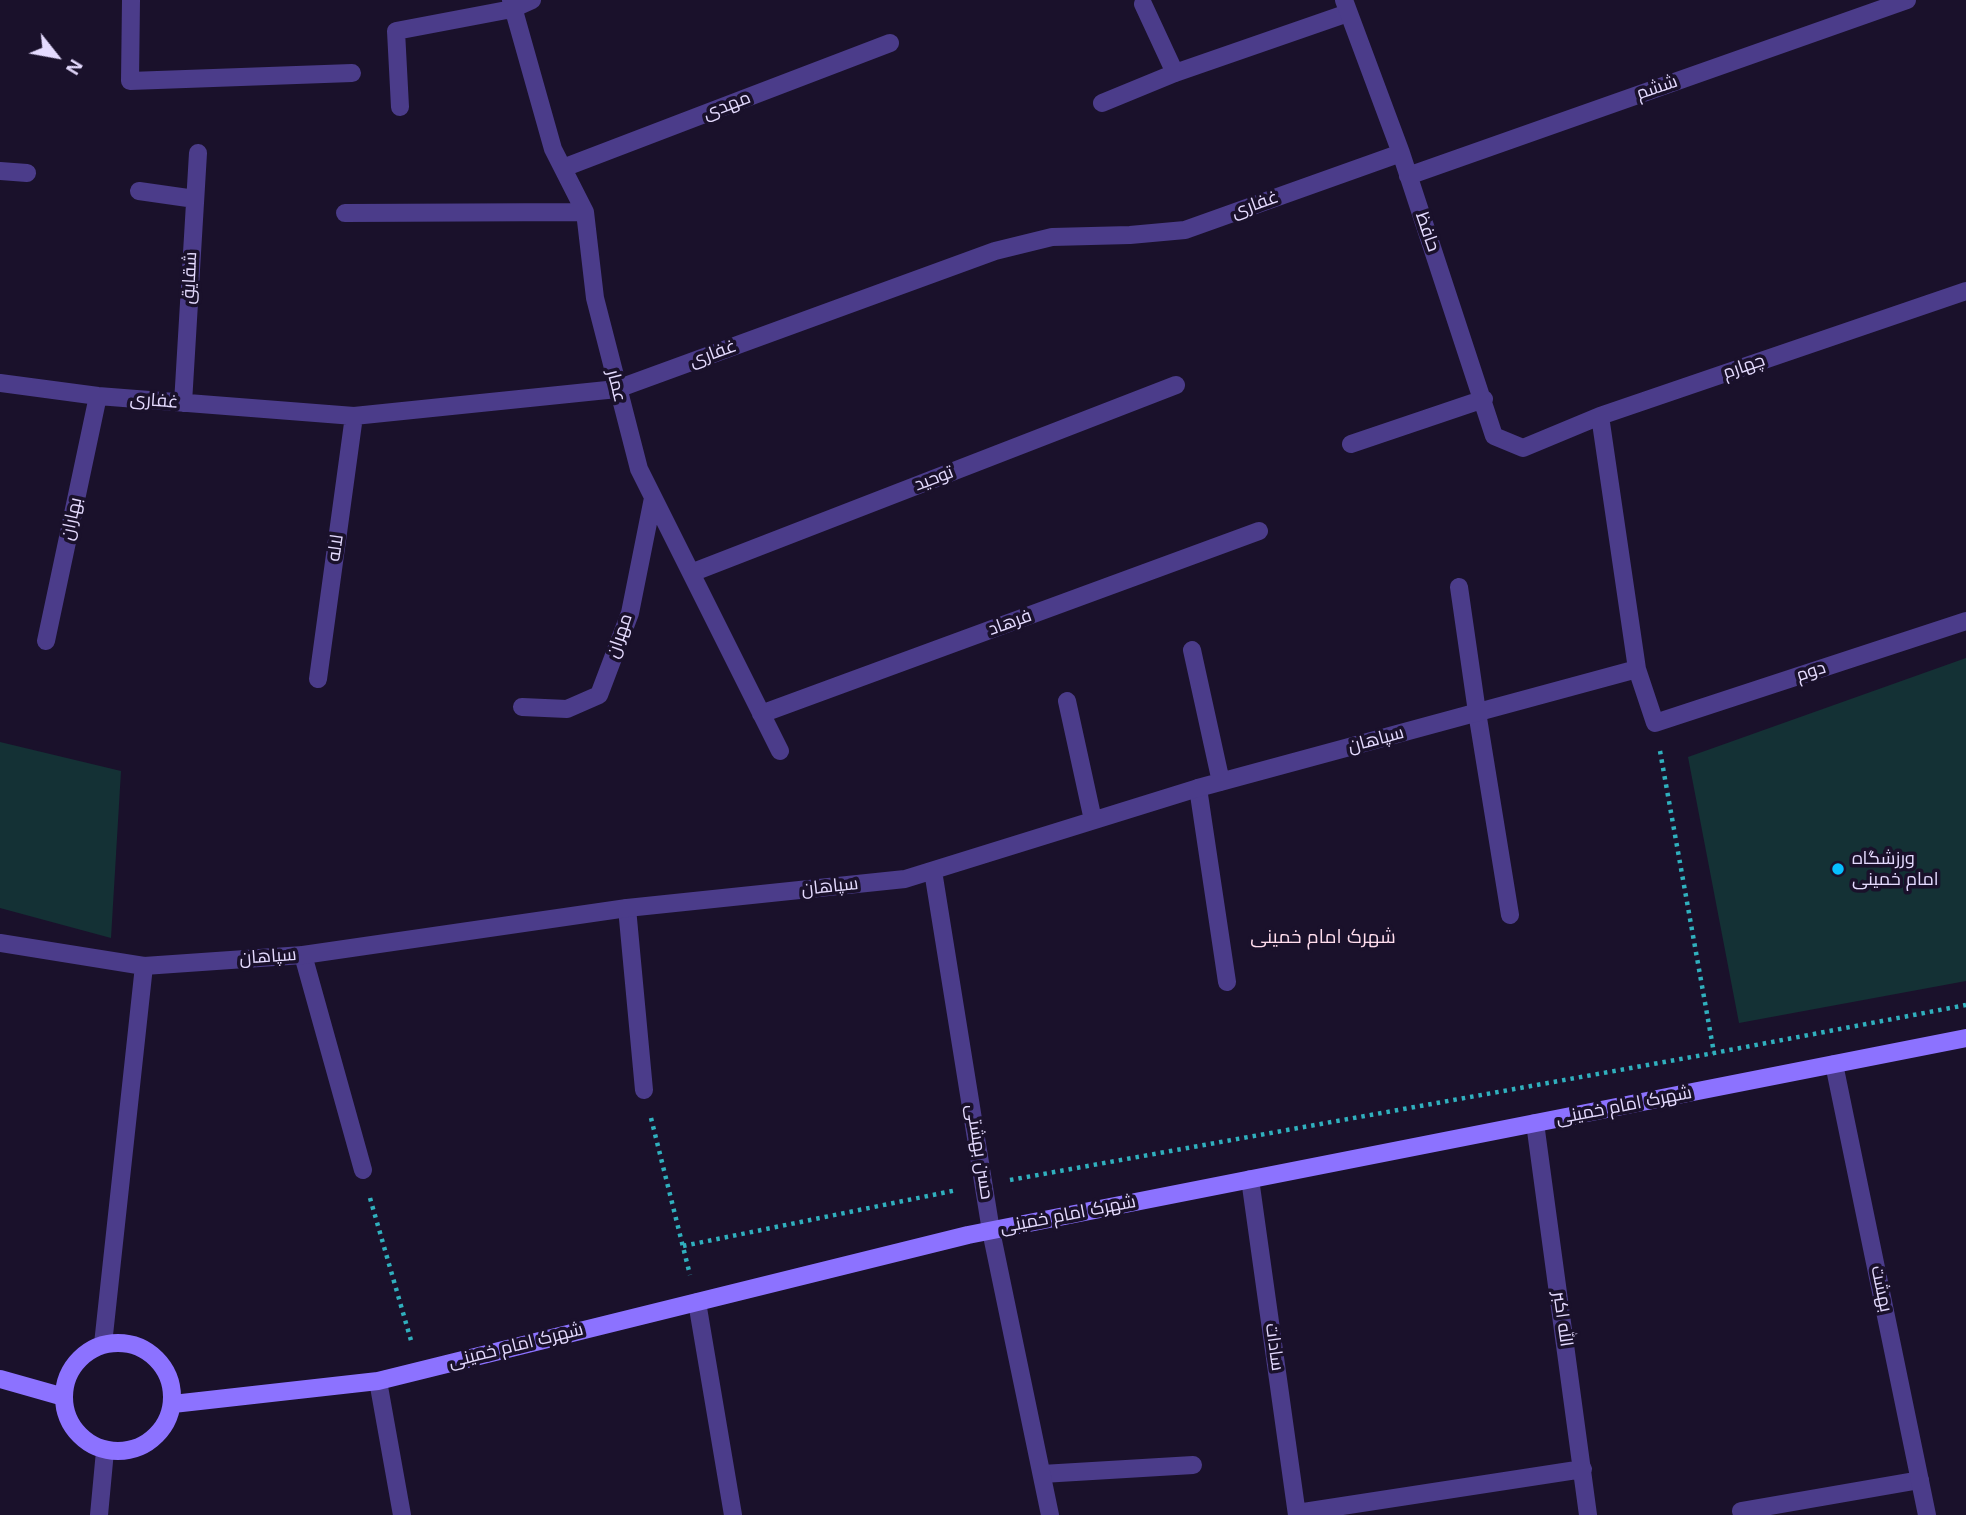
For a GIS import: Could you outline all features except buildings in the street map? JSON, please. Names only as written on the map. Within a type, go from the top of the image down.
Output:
[{"type":"street","points":[[131,0],[130,81],[352,73]]},
{"type":"street","points":[[400,107],[396,31],[532,0]]},
{"type":"street","name":"ششم","points":[[1408,176],[1907,0]]},
{"type":"street","points":[[1143,4],[1175,73]]},
{"type":"street","name":"عمار","points":[[511,5],[553,149],[585,212],[595,298],[639,469],[780,751]]},
{"type":"street","points":[[1102,103],[1346,7]]},
{"type":"street","name":"حافظ","points":[[1346,7],[1401,153],[1494,436],[1523,448]]},
{"type":"street","name":"مهدی","points":[[563,168],[890,43]]},
{"type":"street","name":"شقایق","points":[[183,403],[198,153]]},
{"type":"street","name":"غفاری","points":[[0,383],[98,396],[354,416],[617,389],[995,251],[1052,237],[1130,235],[1185,230],[1401,153]]},
{"type":"street","points":[[0,171],[27,173]]},
{"type":"street","points":[[139,191],[195,199]]},
{"type":"street","points":[[345,213],[585,212]]},
{"type":"street","name":"چهارم","points":[[1523,448],[1600,416],[1966,291]]},
{"type":"street","name":"توحید","points":[[691,573],[1176,385]]},
{"type":"street","name":"بهاران","points":[[46,641],[98,396]]},
{"type":"street","points":[[1351,444],[1484,399]]},
{"type":"street","name":"لاله","points":[[318,679],[354,416]]},
{"type":"street","points":[[1600,416],[1637,669],[1655,723]]},
{"type":"street","name":"مهران","points":[[522,707],[567,709],[599,695],[630,612],[653,498]]},
{"type":"street","name":"فرهاد","points":[[761,714],[1259,531]]},
{"type":"street","points":[[1459,587],[1510,915]]},
{"type":"street","name":"دوم","points":[[1655,723],[1966,621]]},
{"type":"street","points":[[1192,649],[1221,782]]},
{"type":"street","name":"سپاهان","points":[[0,943],[144,966],[303,955],[627,908],[905,879],[1198,788],[1637,669]]},
{"type":"street","points":[[1066,701],[1093,820]]},
{"type":"street","points":[[1198,788],[1227,982]]},
{"type":"street","name":"حسن بهشتی","points":[[933,871],[991,1231],[1050,1515]]},
{"type":"street","points":[[627,908],[644,1090]]},
{"type":"street","points":[[303,955],[363,1170]]},
{"type":"street","points":[[103,1344],[144,966]]},
{"type":"street","name":"شهرک امام خمینی","points":[[173,1404],[378,1381],[991,1231],[1966,1038]]},
{"type":"street","name":"بهشت","points":[[1834,1064],[1927,1515]]},
{"type":"street","name":"الله اکبر","points":[[1535,1123],[1588,1515]]},
{"type":"street","name":"سادات","points":[[1250,1179],[1297,1514]]},
{"type":"street","points":[[697,1302],[733,1515]]},
{"type":"street","points":[[121,1342],[139,1346],[154,1355],[166,1368],[172,1386],[173,1404],[167,1422],[157,1436],[141,1447],[124,1452],[105,1451],[89,1443],[75,1431],[66,1415],[66,1380],[75,1364],[87,1352],[103,1344],[121,1342]]},
{"type":"street","points":[[0,1379],[64,1397]]},
{"type":"street","points":[[378,1381],[402,1515]]},
{"type":"street","points":[[99,1515],[105,1451]]},
{"type":"street","points":[[1042,1474],[1192,1465]]},
{"type":"street","points":[[1297,1514],[1583,1469]]},
{"type":"street","points":[[1741,1511],[1920,1480]]},
{"type":"path","points":[[1655,723],[1720,1086]]},
{"type":"path","points":[[683,1246],[984,1185],[1966,1005]]},
{"type":"path","points":[[644,1090],[697,1302]]},
{"type":"path","points":[[363,1170],[419,1370]]},
{"type":"green space","name":"ورزشگاه امام خمینی","points":[[1966,658],[1966,981],[1739,1023],[1688,757]]},
{"type":"green space","points":[[0,742],[121,771],[111,938],[0,908]]},
{"type":"place","name":"ورزشگاه امام خمینی","points":[[1838,869]]},
{"type":"district","name":"شهرک امام خمینی","points":[[1323,938]]}]
